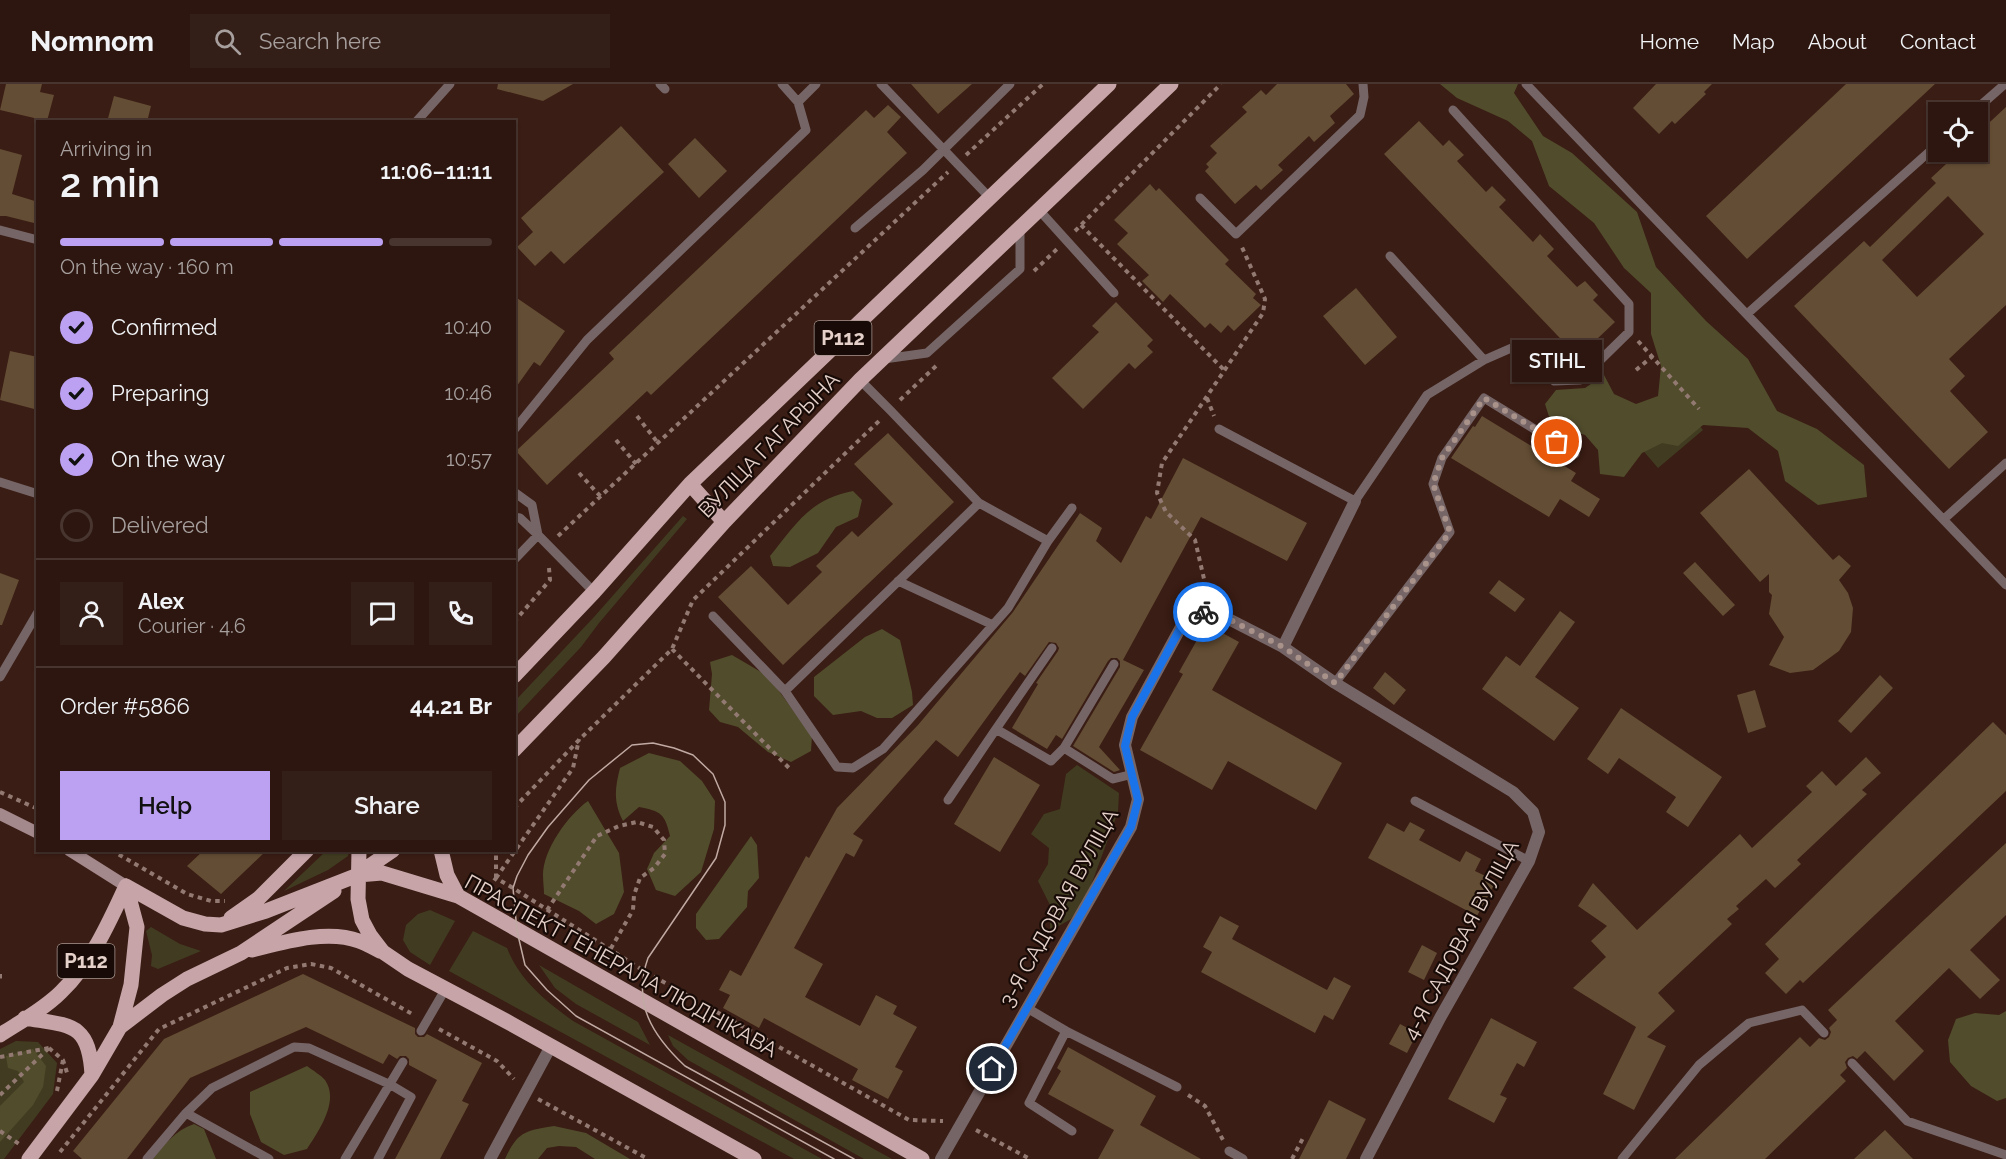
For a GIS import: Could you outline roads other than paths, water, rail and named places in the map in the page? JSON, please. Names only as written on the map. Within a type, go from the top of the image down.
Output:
[{"type":"main road","name":"ВУЛІЦА ГАГАРЫНА","points":[[516,674],[594,592],[690,484],[1109,84]]},
{"type":"main road","name":"ВУЛІЦА ГАГАРЫНА","points":[[516,748],[604,657],[724,522],[860,380],[1171,84]]},
{"type":"main road","points":[[690,484],[724,522]]},
{"type":"main road","name":"ВУЛІЦА ГАГАРЫНА","points":[[516,663],[563,624]]},
{"type":"main road","points":[[0,813],[36,832]]},
{"type":"main road","points":[[72,852],[183,918],[205,924],[221,925],[266,911],[358,875]]},
{"type":"main road","points":[[221,925],[258,898],[305,852]]},
{"type":"main road","points":[[359,852],[358,899],[362,920],[383,952]]},
{"type":"main road","points":[[120,1027],[162,995],[187,979],[241,953],[390,852]]},
{"type":"main road","points":[[442,852],[447,874],[458,896]]},
{"type":"main road","name":"ПРАСПЕКТ ГЕНЕРАЛА ЛЮДНІКАВА","points":[[358,875],[382,873],[458,896],[922,1159]]},
{"type":"main road","points":[[31,1154],[92,1075],[120,1027],[131,985],[136,927],[126,886]]},
{"type":"main road","name":"Р112","points":[[0,1028],[26,1018],[60,993],[84,964],[108,925],[126,886]]},
{"type":"main road","points":[[241,953],[303,938],[338,937],[357,940],[383,952],[408,969],[754,1159]]},
{"type":"main road","points":[[0,1035],[26,1018],[62,1024],[77,1031],[86,1040],[91,1054],[92,1075]]},
{"type":"street","points":[[1283,647],[1355,501]]},
{"type":"street","name":"3-Я САДОВАЯ ВУЛІЦА","points":[[941,1159],[1131,827],[1138,800],[1125,746],[1132,717],[1187,616],[1211,610],[1283,647]]},
{"type":"street","name":"4-Я САДОВАЯ ВУЛІЦА","points":[[1283,647],[1335,683],[1513,792],[1533,812],[1539,832],[1529,861],[1440,1018],[1366,1159]]},
{"type":"street","points":[[490,1159],[551,1046]]},
{"type":"lane","points":[[516,428],[587,340],[806,130],[798,102],[782,84]]},
{"type":"lane","points":[[798,102],[816,84]]},
{"type":"lane","points":[[881,84],[990,198]]},
{"type":"lane","points":[[855,228],[922,170],[1010,84]]},
{"type":"lane","points":[[1200,198],[1236,234],[1360,115],[1364,98],[1363,84]]},
{"type":"lane","points":[[1526,84],[2006,585]]},
{"type":"lane","points":[[1984,102],[2005,84]]},
{"type":"lane","points":[[418,120],[444,86]]},
{"type":"lane","points":[[1219,429],[1355,501],[1427,395],[1484,360],[1516,346],[1554,381],[1580,380],[1629,332],[1629,304],[1453,110]]},
{"type":"lane","points":[[1747,314],[1928,153]]},
{"type":"lane","points":[[1039,210],[1114,293]]},
{"type":"lane","points":[[882,359],[927,353],[1020,269],[1020,228]]},
{"type":"lane","points":[[0,230],[36,239]]},
{"type":"lane","points":[[1390,255],[1484,360]]},
{"type":"lane","points":[[860,380],[979,503],[1048,541]]},
{"type":"lane","points":[[1335,683],[1450,532],[1433,484],[1442,458],[1484,398],[1575,454]]},
{"type":"lane","points":[[1944,519],[2006,463]]},
{"type":"lane","points":[[0,482],[36,493]]},
{"type":"lane","points":[[516,494],[532,506],[538,535]]},
{"type":"lane","points":[[785,691],[979,503]]},
{"type":"lane","points":[[713,616],[785,691],[837,766],[853,768],[883,749],[1008,608],[1048,541],[1072,508]]},
{"type":"lane","points":[[516,517],[520,518],[538,535],[594,592]]},
{"type":"lane","points":[[516,558],[538,535]]},
{"type":"lane","points":[[898,581],[993,625]]},
{"type":"lane","points":[[0,677],[36,615]]},
{"type":"lane","points":[[948,800],[1052,648]]},
{"type":"lane","points":[[996,729],[1051,761],[1064,748],[1114,664]]},
{"type":"lane","points":[[1064,748],[1113,779],[1133,774]]},
{"type":"lane","points":[[1415,801],[1529,861]]},
{"type":"lane","points":[[421,1031],[446,988]]},
{"type":"lane","points":[[1027,1008],[1066,1031],[1177,1087]]},
{"type":"lane","points":[[1622,1159],[1699,1065],[1749,1023],[1802,1010],[1824,1033]]},
{"type":"lane","points":[[1066,1031],[1029,1103],[1072,1131]]},
{"type":"lane","points":[[147,1159],[186,1113],[212,1088],[294,1047],[309,1048],[391,1085],[411,1097],[378,1159]]},
{"type":"lane","points":[[345,1159],[404,1062]]},
{"type":"lane","points":[[1852,1063],[1907,1121],[2006,1155]]},
{"type":"lane","points":[[186,1113],[269,1159]]},
{"type":"lane","points":[[1229,1151],[1243,1159]]},
{"type":"tram line","points":[[834,1159],[576,1016],[547,990],[525,965],[517,931],[513,888],[517,876],[528,855],[548,827],[589,780],[632,745],[653,743],[693,755],[713,774],[725,802],[725,825],[716,858],[648,958],[642,990],[648,1017],[663,1042],[685,1066],[854,1159]]},
{"type":"place","name":"STIHL","points":[[1557,442]]}]
